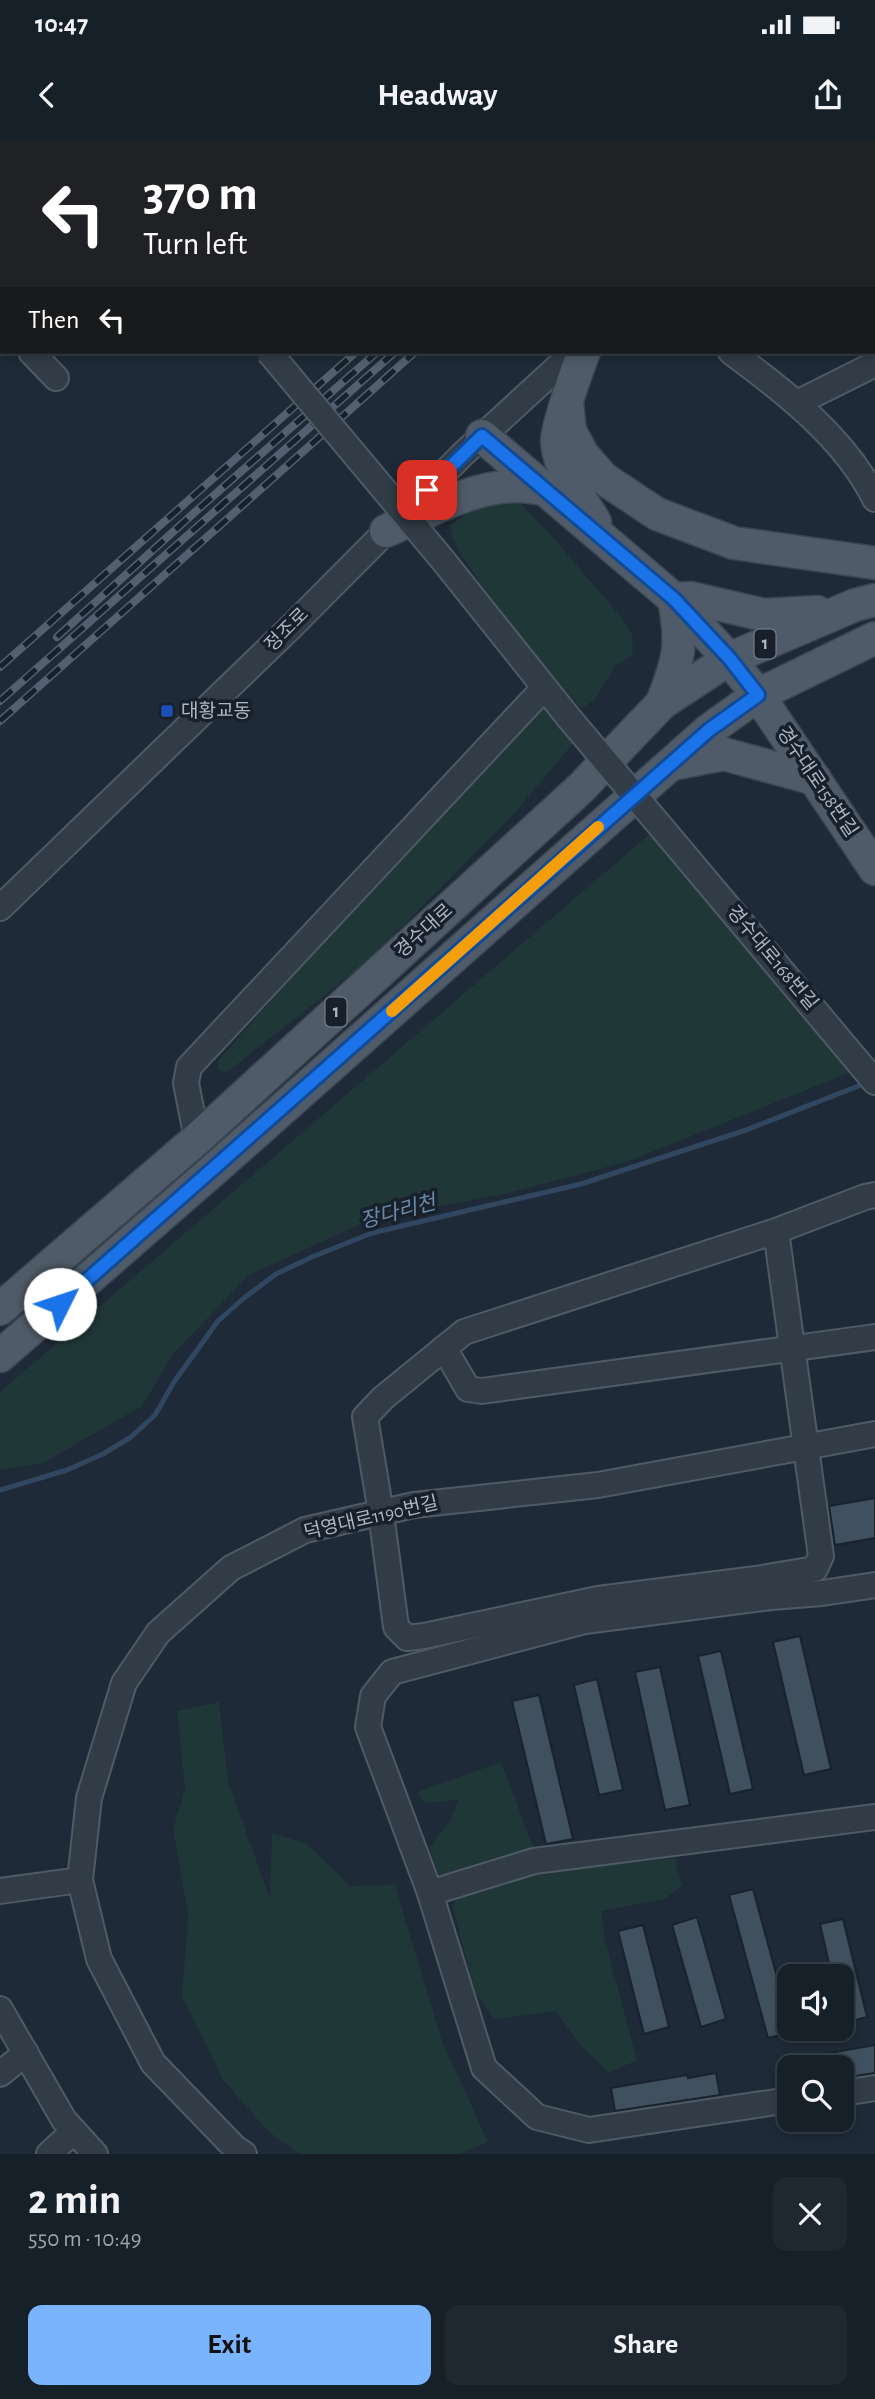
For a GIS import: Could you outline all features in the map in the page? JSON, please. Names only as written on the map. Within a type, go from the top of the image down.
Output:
[{"type":"main road","points":[[583,354],[556,440],[564,466],[606,541]]},
{"type":"main road","points":[[567,404],[570,431],[583,455],[603,478],[657,514],[734,543],[875,564]]},
{"type":"main road","name":"경수대로158번길","points":[[482,436],[674,599],[730,659],[758,695],[875,869]]},
{"type":"main road","points":[[386,531],[468,495],[520,485],[545,489]]},
{"type":"main road","points":[[662,703],[677,663],[680,631],[674,599],[691,598],[764,615],[840,611]]},
{"type":"main road","name":"경수대로","points":[[0,1309],[197,1139],[581,788],[662,703],[730,659],[840,611],[875,600]]},
{"type":"main road","name":"경수대로","points":[[0,1356],[709,730],[758,695],[875,638]]},
{"type":"main road","points":[[670,764],[724,754],[815,779]]},
{"type":"street","points":[[33,354],[55,378]]},
{"type":"street","name":"경수대로168번길","points":[[271,354],[442,559],[544,688],[875,1082]]},
{"type":"street","name":"정조로","points":[[0,908],[290,628],[482,436],[571,354]]},
{"type":"street","points":[[734,354],[797,403],[849,458],[875,499]]},
{"type":"street","points":[[797,403],[870,360]]},
{"type":"street","points":[[197,1139],[186,1083],[189,1067],[544,688]]},
{"type":"street","points":[[776,1231],[821,1556],[815,1569],[598,1599],[407,1638],[396,1627],[365,1417],[383,1398],[464,1332],[776,1231],[875,1195]]},
{"type":"street","points":[[444,1348],[468,1389],[482,1391],[875,1337]]},
{"type":"street","name":"덕영대로1190번길","points":[[244,2154],[235,2148],[153,2063],[99,1959],[80,1880],[89,1798],[124,1684],[158,1633],[231,1568],[305,1530],[414,1505],[598,1485],[875,1434]]},
{"type":"street","points":[[777,2102],[589,2130],[537,2117],[484,2068],[430,1893],[368,1727],[373,1696],[392,1672],[585,1621],[875,1585]]},
{"type":"street","points":[[430,1893],[534,1861],[875,1817]]},
{"type":"street","points":[[0,1891],[80,1880]]},
{"type":"street","points":[[0,2009],[64,2120],[95,2154]]},
{"type":"street","points":[[0,2074],[26,2053]]},
{"type":"street","points":[[854,2091],[875,2088]]},
{"type":"street","points":[[49,2154],[74,2131]]},
{"type":"green space","points":[[496,500],[519,502],[551,535],[621,617],[632,634],[633,654],[615,666],[594,701],[581,708],[512,628],[457,549],[448,526],[471,511]]},
{"type":"green space","points":[[545,701],[575,741],[512,816],[368,961],[226,1073],[217,1069],[219,1060],[435,813]]},
{"type":"green space","points":[[651,833],[851,1072],[629,1161],[510,1193],[374,1218],[249,1275],[173,1354],[142,1406],[43,1463],[0,1470],[0,1392]]},
{"type":"green space","points":[[219,1702],[228,1781],[270,1899],[272,1833],[307,1844],[350,1886],[395,1885],[442,2041],[488,2142],[460,2154],[299,2154],[268,2131],[223,2080],[182,1996],[188,1914],[173,1829],[185,1788],[177,1711]]},
{"type":"green space","points":[[501,1762],[533,1847],[441,1881],[429,1848],[451,1820],[458,1800],[424,1803],[417,1792]]},
{"type":"green space","points":[[675,1858],[682,1885],[665,1899],[601,1911],[605,1940],[637,2060],[609,2073],[580,2045],[556,2011],[494,2019],[475,1992],[453,1908],[457,1894],[538,1873]]},
{"type":"building","points":[[875,1498],[875,1538],[835,1545],[829,1506]]},
{"type":"building","points":[[800,1636],[831,1769],[804,1775],[773,1642]]},
{"type":"building","points":[[721,1651],[753,1789],[730,1794],[698,1656]]},
{"type":"building","points":[[660,1667],[690,1805],[665,1810],[635,1672]]},
{"type":"building","points":[[597,1679],[623,1790],[599,1795],[574,1685]]},
{"type":"building","points":[[539,1695],[573,1839],[546,1844],[512,1701]]},
{"type":"building","points":[[753,1889],[777,1977],[777,2036],[768,2038],[729,1895]]},
{"type":"building","points":[[697,1917],[726,2019],[701,2027],[672,1925]]},
{"type":"building","points":[[843,1919],[867,2017],[854,2020],[854,1964],[829,1964],[820,1924]]},
{"type":"building","points":[[643,1925],[669,2027],[644,2034],[618,1931]]},
{"type":"building","points":[[875,2045],[875,2073],[854,2076],[854,2055],[818,2055]]},
{"type":"building","points":[[716,2073],[720,2095],[615,2111],[611,2088],[687,2075],[688,2078]]},
{"type":"waterway","name":"장다리천","points":[[0,1490],[67,1470],[103,1454],[131,1437],[155,1415],[174,1382],[218,1321],[276,1274],[312,1257],[372,1233],[581,1184],[746,1130],[866,1083]]},
{"type":"railway","points":[[0,667],[354,354]]},
{"type":"railway","points":[[57,637],[375,354]]},
{"type":"railway","points":[[0,701],[393,354]]},
{"type":"railway","points":[[0,721],[413,354]]},
{"type":"slow traffic","points":[[392,1011],[598,827]]},
{"type":"place","name":"대황교동","points":[[167,711]]},
{"type":"route","points":[[60,1304],[609,817],[709,730],[758,695],[730,659],[674,599],[482,436],[427,490]]}]
